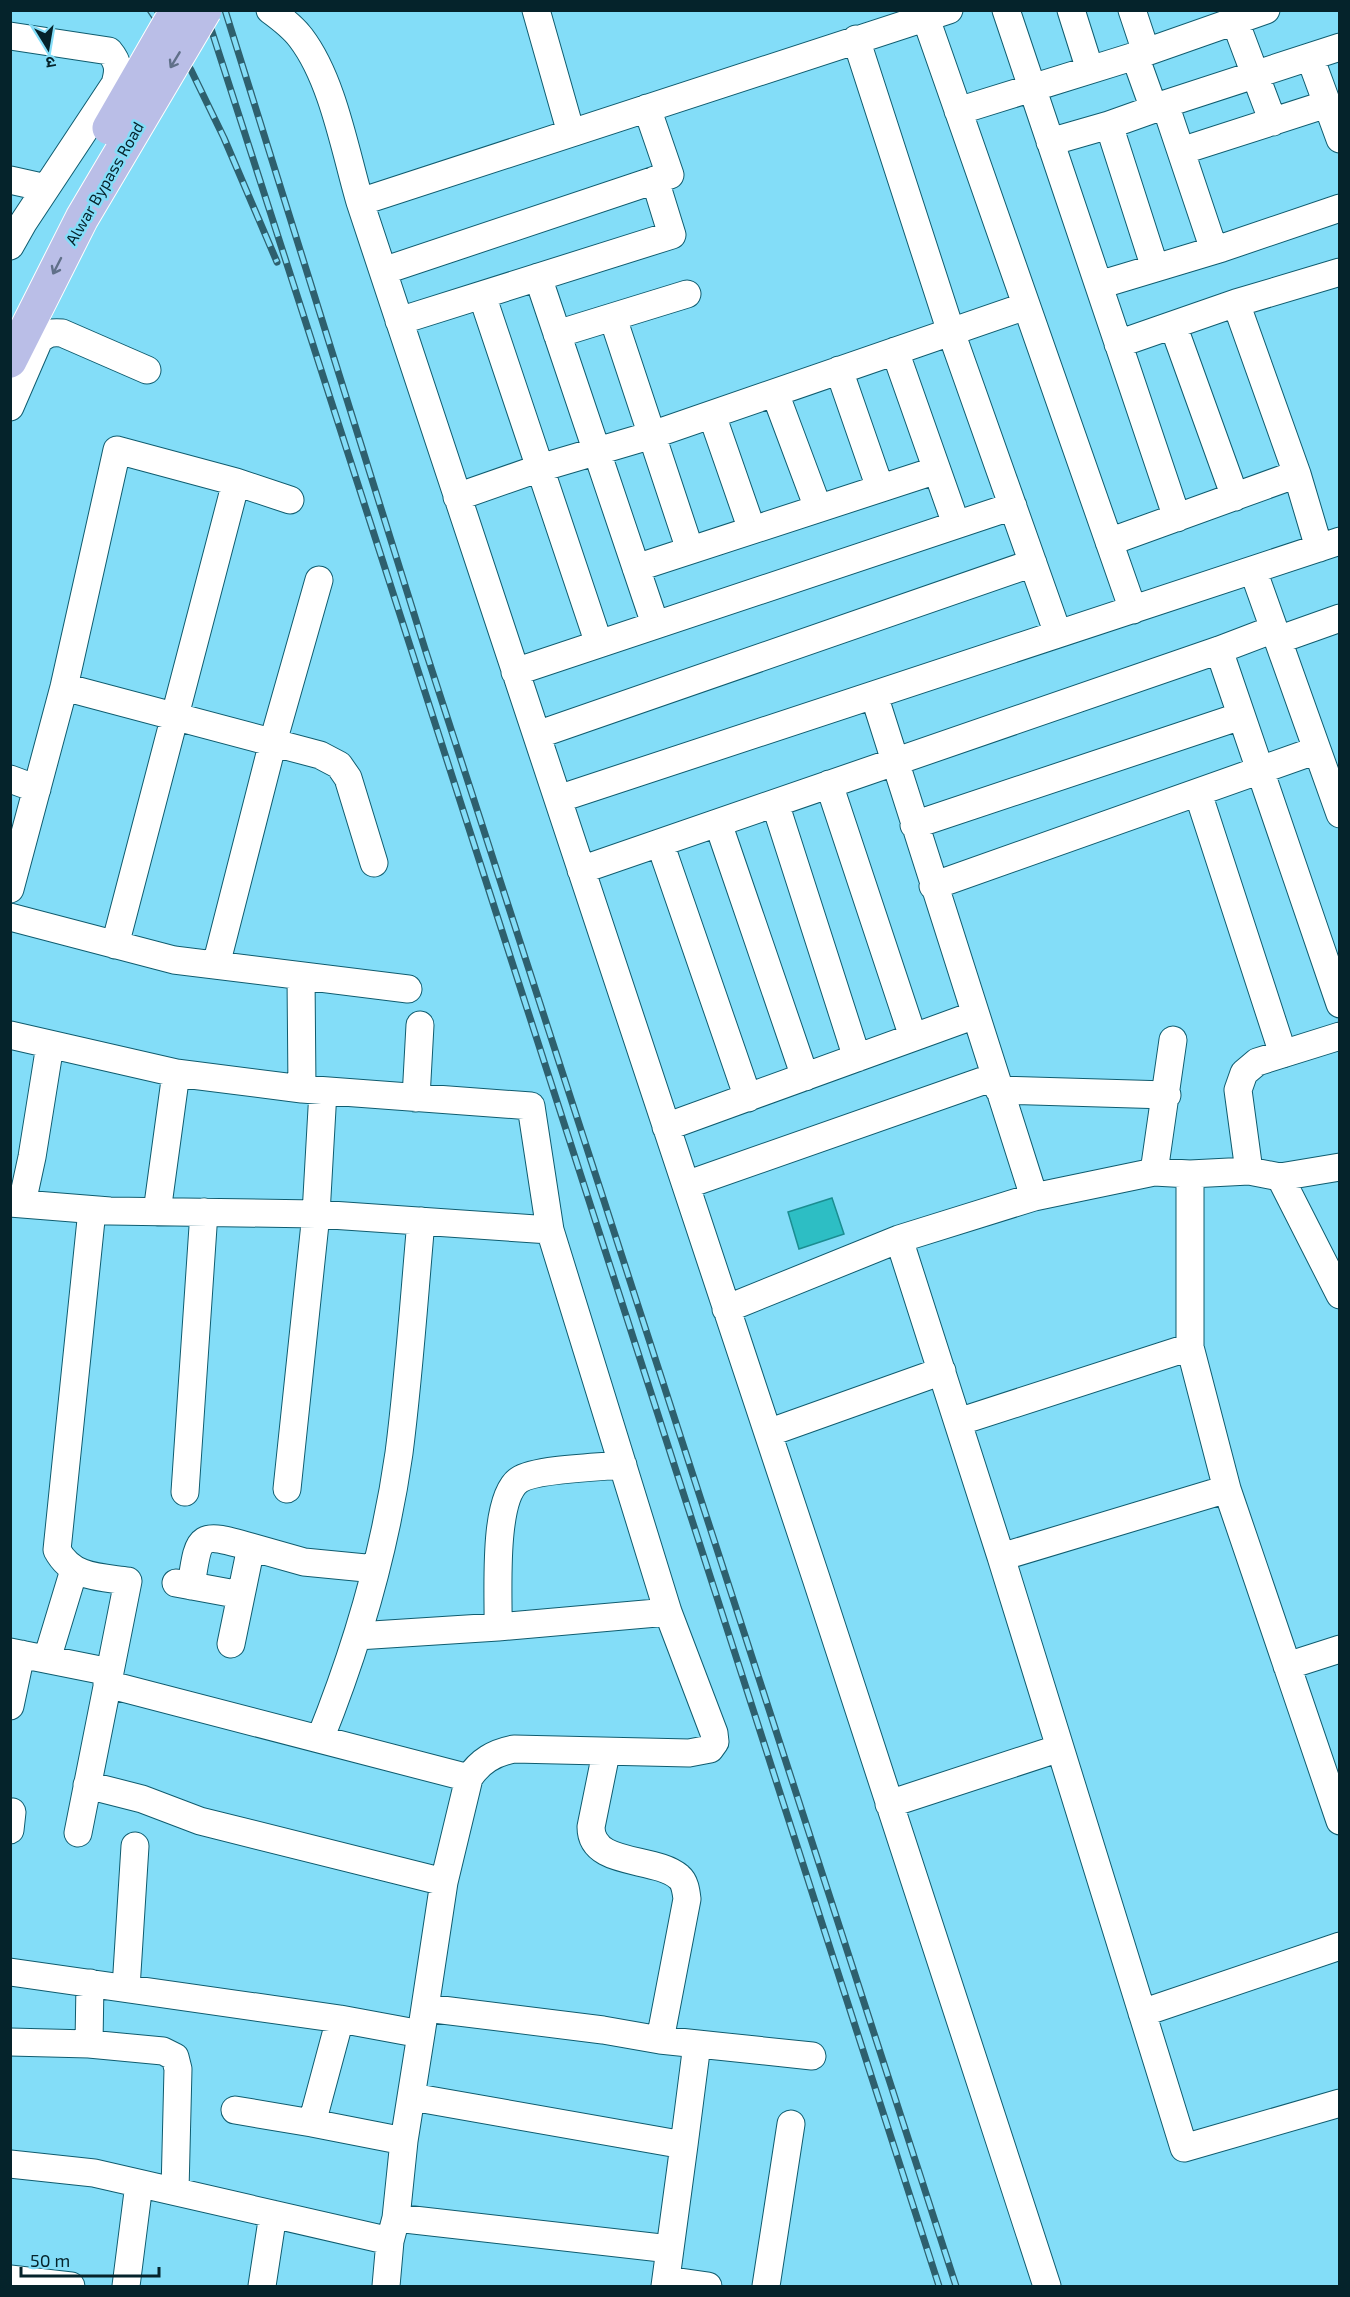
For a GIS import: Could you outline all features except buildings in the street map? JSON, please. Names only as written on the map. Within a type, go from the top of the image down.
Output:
[{"type":"main road","points":[[10,312],[77,183],[177,10]]},
{"type":"main road","name":"Alwar Bypass Road","points":[[10,361],[82,218],[206,10]]},
{"type":"street","points":[[536,10],[571,133]]},
{"type":"street","points":[[1006,10],[1177,518]]},
{"type":"street","points":[[1071,10],[1090,70]]},
{"type":"street","points":[[1050,142],[1154,109],[1132,10]]},
{"type":"street","points":[[958,111],[1140,54],[1266,10]]},
{"type":"street","points":[[282,13],[315,61],[327,88],[382,271],[768,1433],[1047,2286]]},
{"type":"street","points":[[360,202],[932,13],[958,111],[1132,610]]},
{"type":"street","points":[[1235,21],[1273,122]]},
{"type":"street","points":[[10,36],[109,51],[119,70],[115,84],[22,223],[10,246]]},
{"type":"street","points":[[856,39],[951,332],[1058,634]]},
{"type":"street","points":[[1214,250],[1165,104],[1340,47]]},
{"type":"street","points":[[1310,57],[1340,139]]},
{"type":"street","points":[[1181,151],[1327,104]]},
{"type":"street","points":[[382,271],[670,175],[647,108]]},
{"type":"street","points":[[1109,125],[1155,268]]},
{"type":"street","points":[[10,180],[46,188]]},
{"type":"street","points":[[399,321],[672,235],[655,180]]},
{"type":"street","points":[[1099,285],[1340,208]]},
{"type":"street","points":[[1118,344],[1236,303],[1340,272]]},
{"type":"street","points":[[538,277],[655,624]]},
{"type":"street","points":[[557,334],[687,294]]},
{"type":"street","points":[[482,295],[599,644]]},
{"type":"street","points":[[558,799],[1329,545],[1298,474],[1236,303]]},
{"type":"street","points":[[458,497],[540,468],[712,415],[1026,306]]},
{"type":"street","points":[[613,318],[690,550]]},
{"type":"street","points":[[1173,325],[1234,497]]},
{"type":"street","points":[[10,407],[39,339],[46,334],[62,333],[147,370]]},
{"type":"street","points":[[895,351],[956,524]]},
{"type":"street","points":[[839,370],[880,488]]},
{"type":"street","points":[[775,393],[818,508]]},
{"type":"street","points":[[712,415],[752,530]]},
{"type":"street","points":[[10,889],[64,687],[117,450],[236,482],[290,500]]},
{"type":"street","points":[[636,568],[937,470]]},
{"type":"street","points":[[1109,542],[1298,474]]},
{"type":"street","points":[[116,945],[236,482]]},
{"type":"street","points":[[515,672],[1013,506]]},
{"type":"street","points":[[537,735],[1033,563]]},
{"type":"street","points":[[1253,570],[1340,814]]},
{"type":"street","points":[[216,965],[273,742],[320,580]]},
{"type":"street","points":[[581,870],[1219,650],[1340,618]]},
{"type":"street","points":[[1219,650],[1340,1004]]},
{"type":"street","points":[[64,687],[320,755],[339,765],[348,778],[374,863]]},
{"type":"street","points":[[874,695],[1034,1197]]},
{"type":"street","points":[[914,825],[1241,716]]},
{"type":"street","points":[[933,886],[1317,750]]},
{"type":"street","points":[[10,779],[37,789]]},
{"type":"street","points":[[829,784],[913,1037]]},
{"type":"street","points":[[1198,793],[1283,1054]]},
{"type":"street","points":[[775,803],[857,1058]]},
{"type":"street","points":[[718,823],[805,1077]]},
{"type":"street","points":[[660,843],[748,1098]]},
{"type":"street","points":[[10,917],[174,960],[408,989]]},
{"type":"street","points":[[287,1489],[316,1214],[313,1090],[301,976]]},
{"type":"street","points":[[666,1127],[975,1015]]},
{"type":"street","points":[[416,1098],[420,1025]]},
{"type":"street","points":[[10,1035],[176,1073],[313,1090],[531,1107],[550,1230],[668,1612],[714,1733],[715,1742],[710,1749],[689,1753],[606,1753],[530,1749],[501,1752],[477,1766],[469,1778],[444,1882],[404,2141],[386,2286]]},
{"type":"street","points":[[1249,1172],[1238,1090],[1244,1073],[1257,1062],[1340,1036]]},
{"type":"street","points":[[1154,1172],[1167,1095],[1173,1040]]},
{"type":"street","points":[[50,1045],[21,1155],[16,1203],[92,1210],[316,1214],[550,1230]]},
{"type":"street","points":[[157,1212],[176,1073]]},
{"type":"street","points":[[686,1185],[997,1083],[1167,1095]]},
{"type":"street","points":[[726,1309],[899,1239],[1034,1197],[1154,1172],[1190,1174],[1249,1172],[1280,1177],[1340,1167]]},
{"type":"street","points":[[1190,1174],[1190,1347],[1227,1489],[1340,1821]]},
{"type":"street","points":[[1280,1177],[1339,1295]]},
{"type":"street","points":[[78,1833],[128,1581],[74,1570],[63,1562],[57,1550],[92,1210]]},
{"type":"street","points":[[185,1492],[204,1212]]},
{"type":"street","points":[[320,1739],[342,1683],[376,1569],[399,1455],[421,1221]]},
{"type":"street","points":[[899,1239],[1001,1557],[1184,2148],[1340,2103]]},
{"type":"street","points":[[958,1422],[1190,1347]]},
{"type":"street","points":[[768,1433],[942,1371]]},
{"type":"street","points":[[498,1627],[501,1520],[510,1490],[518,1480],[532,1474],[623,1465]]},
{"type":"street","points":[[1001,1557],[1227,1489]]},
{"type":"street","points":[[241,1595],[183,1585],[201,1543],[209,1538],[218,1537],[304,1562],[376,1569]]},
{"type":"street","points":[[231,1644],[251,1547]]},
{"type":"street","points":[[10,1706],[26,1655],[74,1570]]},
{"type":"street","points":[[357,1636],[498,1627],[668,1612]]},
{"type":"street","points":[[1287,1666],[1340,1649]]},
{"type":"street","points":[[26,1655],[320,1739],[469,1778]]},
{"type":"street","points":[[890,1804],[1060,1748]]},
{"type":"street","points":[[606,1753],[591,1837],[597,1846],[610,1854],[667,1870],[680,1878],[685,1887],[687,1899],[660,2040]]},
{"type":"street","points":[[87,1785],[142,1799],[200,1821],[444,1882]]},
{"type":"street","points":[[126,1988],[135,1846]]},
{"type":"street","points":[[1142,2013],[1340,1946]]},
{"type":"street","points":[[10,1972],[340,2019],[421,2034]]},
{"type":"street","points":[[89,2044],[90,1983]]},
{"type":"street","points":[[426,2008],[603,2030],[660,2040],[812,2056]]},
{"type":"street","points":[[312,2123],[340,2019]]},
{"type":"street","points":[[10,2042],[89,2044],[164,2051],[175,2057],[178,2069],[175,2191]]},
{"type":"street","points":[[697,2044],[665,2283],[708,2286]]},
{"type":"street","points":[[412,2097],[684,2145]]},
{"type":"street","points":[[235,2110],[404,2141]]},
{"type":"street","points":[[766,2286],[791,2124]]},
{"type":"street","points":[[10,2164],[94,2173],[273,2214],[393,2229],[670,2249]]},
{"type":"street","points":[[126,2286],[139,2184]]},
{"type":"street","points":[[262,2286],[273,2214]]},
{"type":"street","points":[[10,2279],[71,2286]]},
{"type":"railway","points":[[150,10],[191,70],[224,138],[277,262]]},
{"type":"railway","points":[[205,10],[939,2286]]},
{"type":"railway","points":[[225,10],[425,649],[956,2286]]}]
